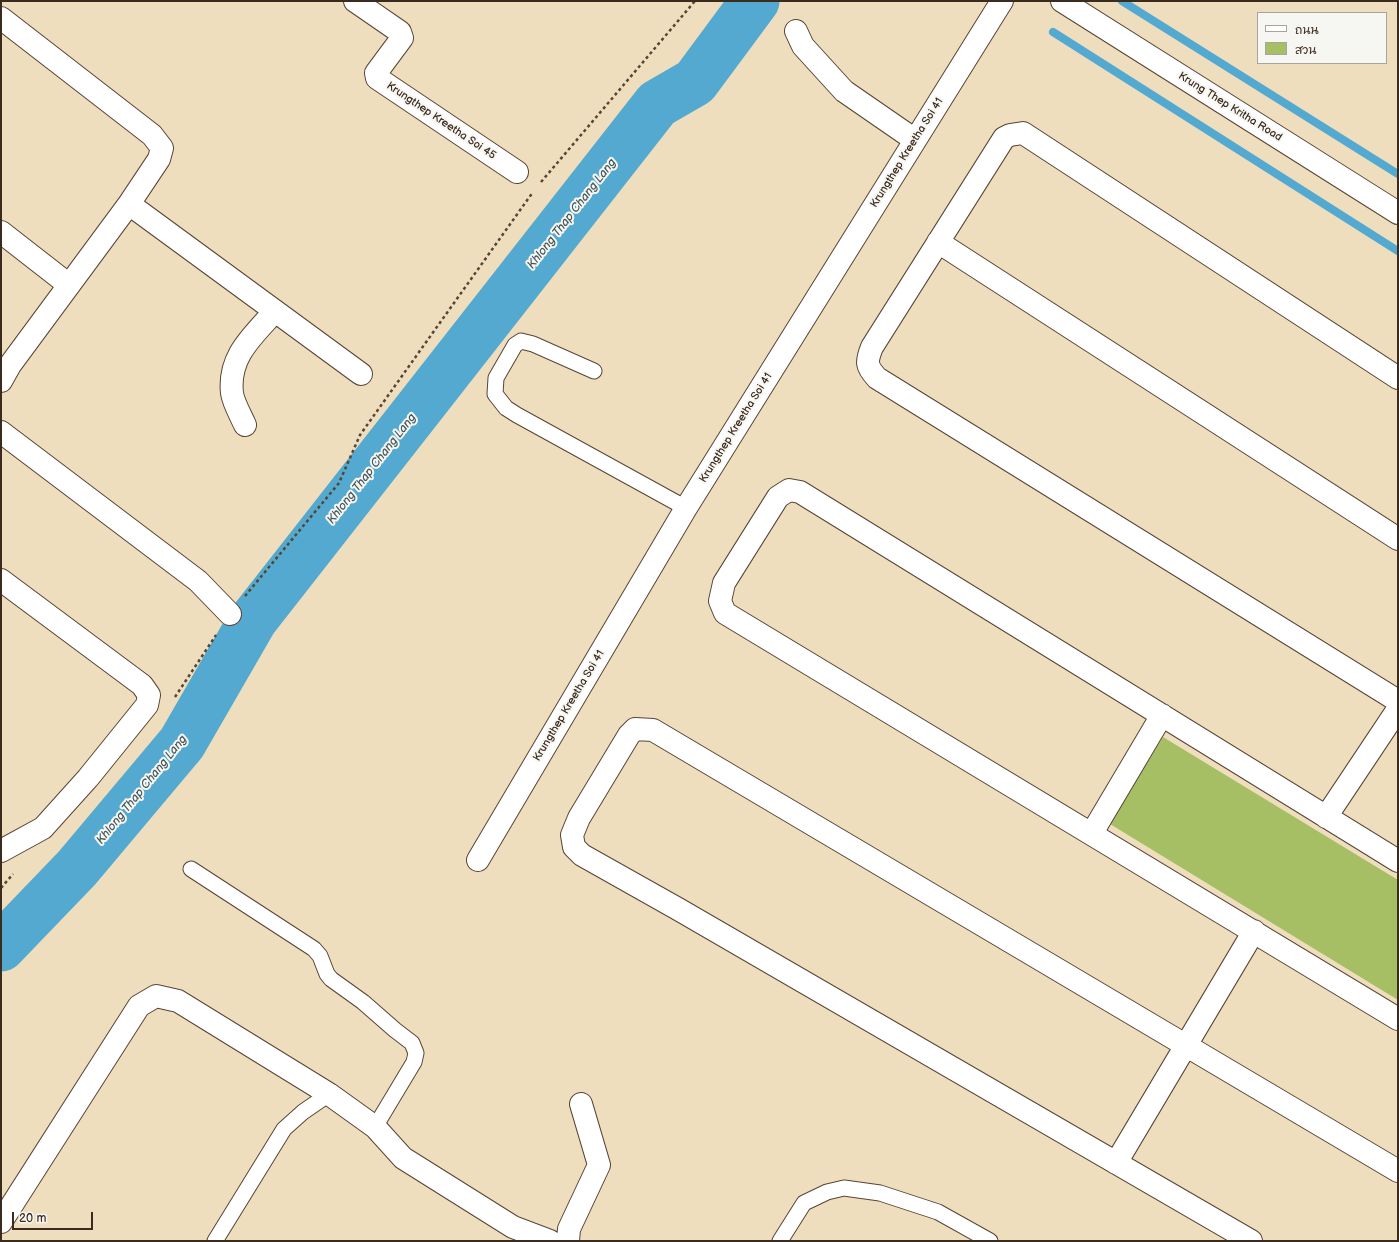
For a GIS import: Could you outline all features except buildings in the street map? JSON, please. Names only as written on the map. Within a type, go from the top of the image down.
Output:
[{"type":"street","name":"Krungthep Kreetha Soi 45","points":[[355,1],[400,32],[402,35],[402,38],[376,73],[377,78],[517,172]]},
{"type":"street","name":"Krungthep Kreetha Soi 41","points":[[478,860],[686,508],[1002,1]]},
{"type":"street","name":"Krung Thep Kritha Road","points":[[1062,1],[1398,213]]},
{"type":"street","points":[[1,18],[152,135],[162,148],[159,159],[129,204],[69,285],[4,368]]},
{"type":"street","points":[[796,31],[803,46],[844,91],[915,140]]},
{"type":"street","points":[[1398,378],[1023,134],[1010,134],[1004,138],[872,347],[867,359],[869,369],[877,378],[1398,701]]},
{"type":"street","points":[[129,204],[361,374]]},
{"type":"street","points":[[1,232],[69,285]]},
{"type":"street","points":[[938,242],[1398,539]]},
{"type":"street","points":[[245,425],[232,395],[232,372],[242,348],[275,311]]},
{"type":"street","points":[[1,432],[198,581],[230,614]]},
{"type":"street","points":[[1398,861],[800,492],[789,490],[778,497],[724,583],[720,601],[725,613],[1398,1019]]},
{"type":"street","points":[[1,580],[142,685],[149,695],[147,705],[88,778],[43,828],[1,851]]},
{"type":"street","points":[[1326,817],[1398,709]]},
{"type":"street","points":[[1092,833],[1162,716]]},
{"type":"street","points":[[1251,1241],[678,909],[582,855],[574,847],[572,835],[579,818],[629,735],[635,729],[653,730],[1398,1171]]},
{"type":"street","points":[[1116,1163],[1254,932]]},
{"type":"street","points":[[1,1222],[139,1006],[156,996],[178,1001],[329,1094],[375,1127],[402,1158],[513,1227],[550,1241]]},
{"type":"street","points":[[568,1241],[569,1229],[599,1165],[581,1104]]},
{"type":"lane","points":[[594,371],[533,344],[521,342],[515,345],[496,378],[495,394],[506,408],[517,415],[686,508]]},
{"type":"lane","points":[[191,869],[314,949],[320,956],[327,974],[331,979],[363,1002],[412,1043],[416,1053],[414,1062],[375,1127]]},
{"type":"lane","points":[[215,1241],[284,1129],[303,1112],[329,1094]]},
{"type":"lane","points":[[780,1241],[804,1203],[827,1192],[844,1188],[880,1193],[938,1212],[990,1241]]},
{"type":"path","points":[[175,697],[230,614],[339,483],[360,435],[542,180],[695,1]]},
{"type":"path","points":[[1,888],[16,871]]},
{"type":"green space","points":[[1163,737],[1398,880],[1398,1000],[1110,824]]},
{"type":"waterway","name":"Khlong Thap Chang Lang","points":[[1,947],[77,868],[182,743],[253,620],[657,104],[695,82],[755,1]]},
{"type":"waterway","points":[[1122,1],[1398,174]]},
{"type":"waterway","points":[[1053,32],[1398,251]]}]
